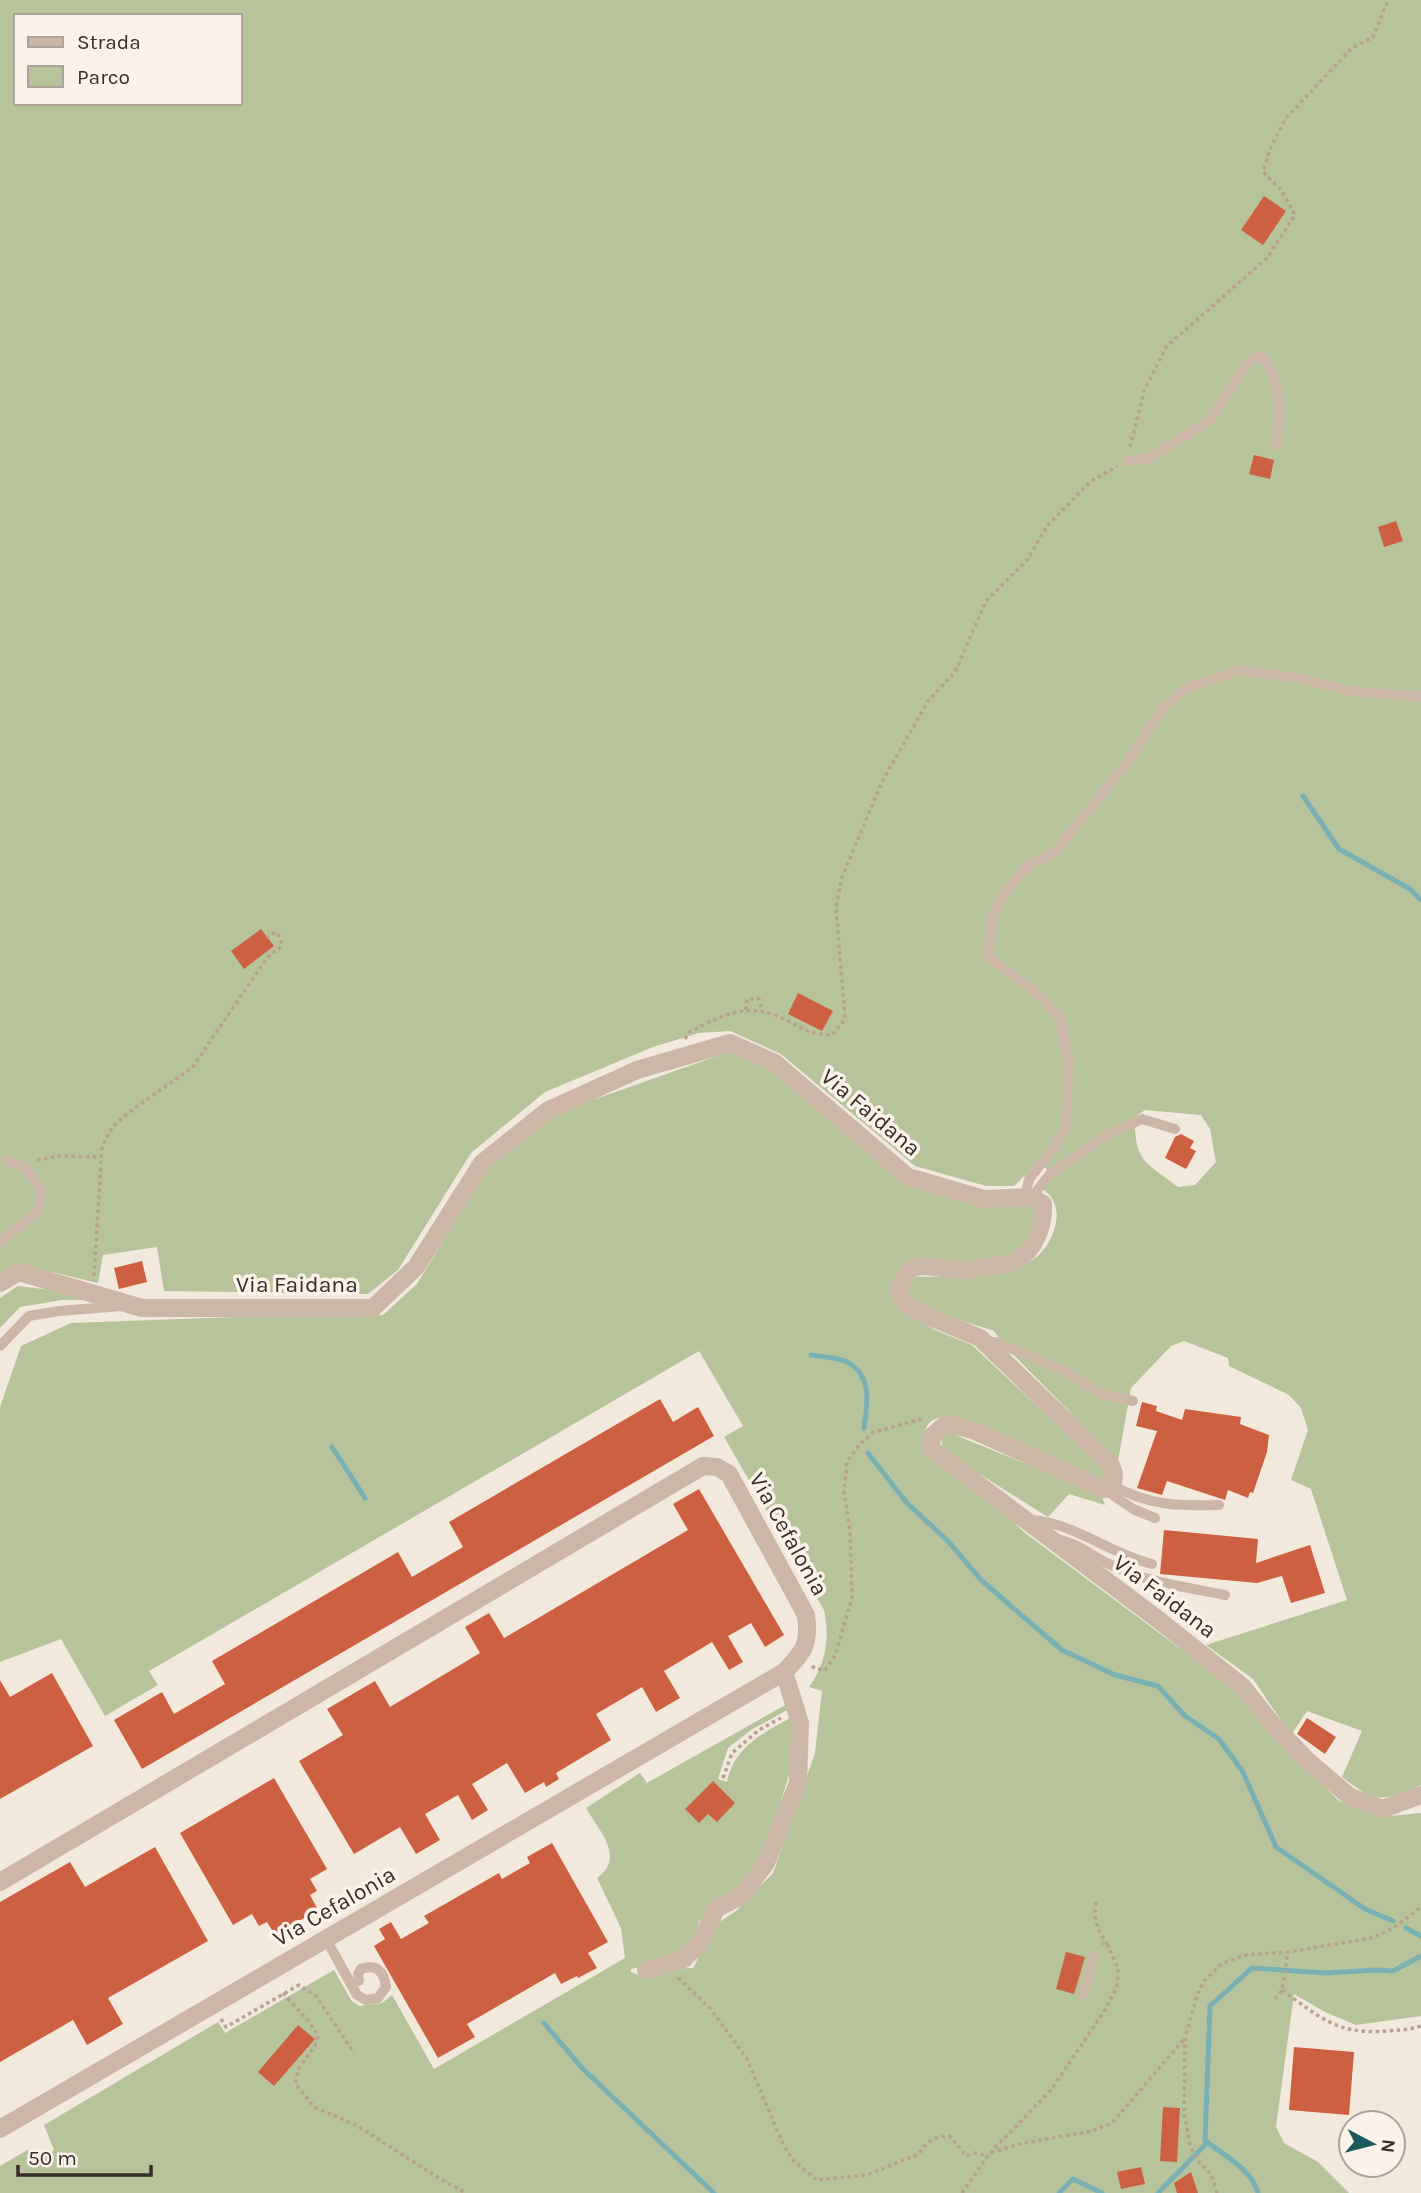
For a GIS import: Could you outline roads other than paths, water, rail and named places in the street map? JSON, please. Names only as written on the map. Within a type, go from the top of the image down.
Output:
[{"type":"street","name":"Via Faidana","points":[[0,1283],[19,1272],[142,1308],[373,1308],[416,1267],[482,1163],[547,1111],[637,1070],[730,1042],[775,1063],[908,1177],[984,1199],[1030,1198]]},
{"type":"street","points":[[1030,1198],[1043,1204],[1043,1214],[1036,1241],[1016,1261],[962,1270],[912,1268],[905,1275],[898,1291],[906,1305],[980,1338],[1111,1465],[1114,1474],[1108,1487]]},
{"type":"street","name":"Via Faidana","points":[[1108,1487],[973,1430],[946,1424],[932,1436],[930,1442],[933,1451],[1160,1620],[1242,1687],[1299,1752],[1350,1797],[1383,1809],[1421,1795]]},
{"type":"street","name":"Via Cefalonia","points":[[0,1882],[703,1466],[717,1467],[729,1474],[806,1615],[809,1637],[800,1656],[784,1672],[0,2129]]},
{"type":"street","points":[[650,1969],[684,1959],[699,1944],[716,1909],[742,1895],[766,1863],[798,1783],[800,1723],[784,1672]]},
{"type":"lane","points":[[1127,461],[1149,458],[1210,420],[1249,361],[1261,356],[1270,364],[1278,400],[1277,445]]},
{"type":"lane","points":[[1030,1198],[1029,1179],[1051,1152],[1067,1126],[1068,1058],[1059,1018],[1032,989],[988,957],[992,917],[1003,895],[1028,865],[1054,853],[1127,763],[1163,708],[1185,688],[1239,670],[1297,678],[1350,691],[1414,697],[1421,695]]},
{"type":"lane","points":[[1030,1198],[1050,1174],[1107,1135],[1142,1119],[1175,1129]]},
{"type":"lane","points":[[0,1242],[39,1211],[41,1189],[25,1167],[7,1161]]},
{"type":"lane","points":[[0,1346],[29,1316],[132,1305]]},
{"type":"lane","points":[[985,1343],[996,1342],[1065,1371],[1101,1394],[1133,1401]]},
{"type":"lane","points":[[1108,1487],[1151,1502],[1219,1505]]},
{"type":"lane","points":[[1108,1487],[1133,1509],[1155,1518]]},
{"type":"lane","points":[[1024,1520],[1044,1521],[1080,1534],[1129,1559],[1152,1564]]},
{"type":"lane","points":[[1045,1537],[1068,1541],[1108,1564],[1140,1576],[1225,1595]]},
{"type":"lane","points":[[326,1939],[357,1995],[366,2000],[379,1998],[386,1987],[384,1976],[379,1969],[373,1967],[361,1969],[358,1974],[359,1981]]},
{"type":"lane","points":[[1083,1994],[1094,1956]]},
{"type":"waterway","points":[[1303,796],[1339,849],[1410,889],[1421,900]]},
{"type":"waterway","points":[[811,1355],[836,1358],[857,1369],[867,1392],[864,1428]]},
{"type":"waterway","points":[[332,1447],[365,1498]]},
{"type":"waterway","points":[[868,1453],[907,1503],[948,1541],[982,1581],[1062,1650],[1115,1675],[1158,1686],[1185,1716],[1219,1739],[1243,1772],[1276,1847],[1365,1909],[1393,1921]]},
{"type":"waterway","points":[[1406,1928],[1421,1936]]},
{"type":"waterway","points":[[1158,2193],[1208,2142],[1205,2141],[1210,2006],[1252,1968],[1326,1973],[1393,1971],[1421,1956]]},
{"type":"waterway","points":[[544,2023],[582,2068],[714,2193]]},
{"type":"waterway","points":[[1207,2142],[1244,2170],[1258,2193]]},
{"type":"waterway","points":[[1059,2193],[1073,2179],[1102,2193]]}]
